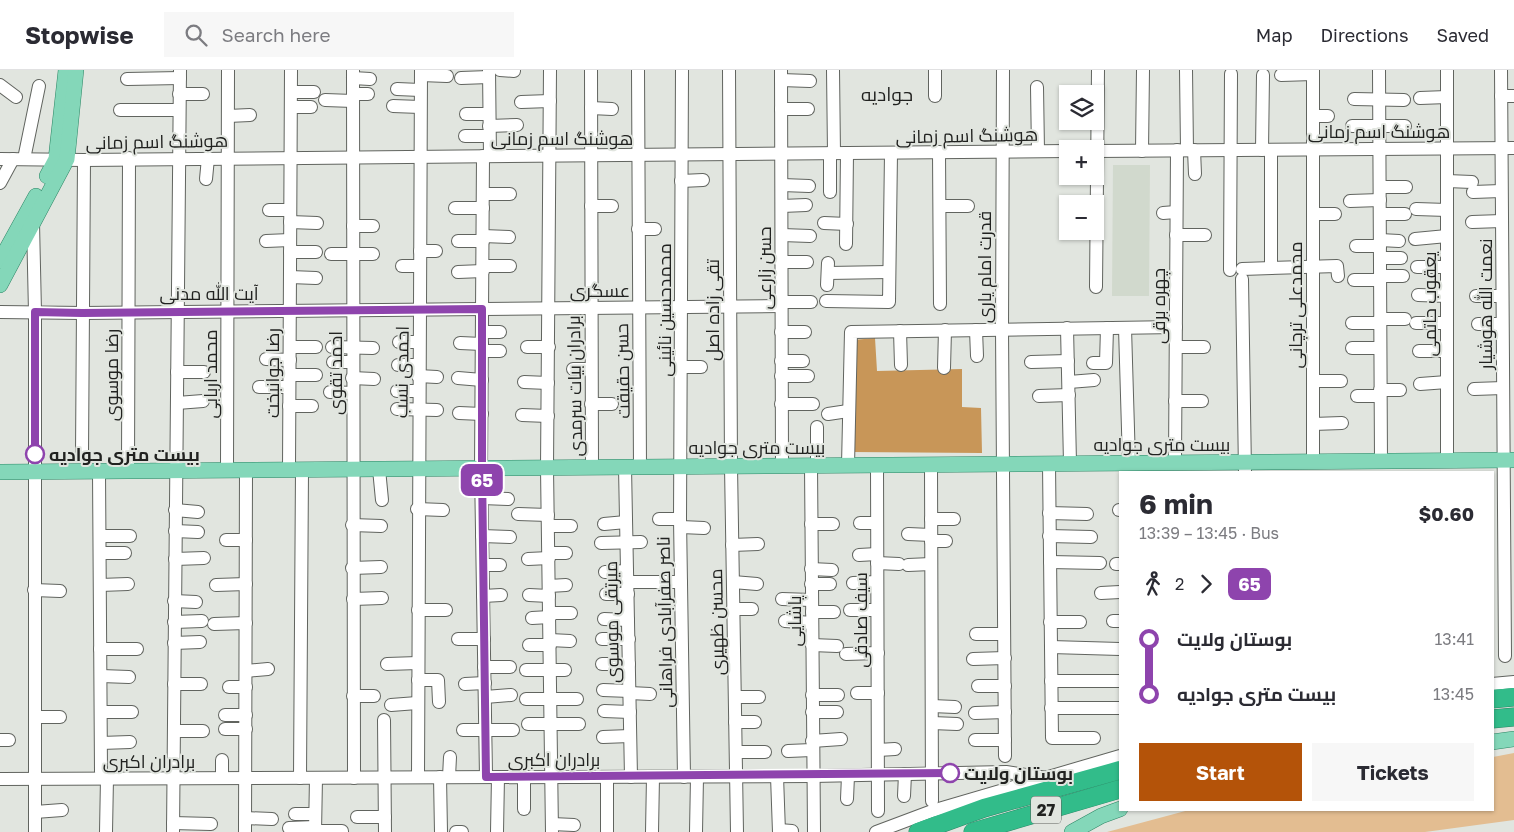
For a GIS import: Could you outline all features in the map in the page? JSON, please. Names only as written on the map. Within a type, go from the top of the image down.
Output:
[{"type":"highway","points":[[1494,699],[1514,697]]},
{"type":"highway","points":[[1494,719],[1514,717]]},
{"type":"highway","name":"27","points":[[918,832],[984,808],[1119,770]]},
{"type":"highway","name":"27","points":[[973,832],[1119,789]]},
{"type":"main road","points":[[0,262],[62,159],[66,70]]},
{"type":"main road","points":[[0,285],[33,222],[62,159],[76,70]]},
{"type":"main road","name":"بیست متری جوادیه","points":[[0,472],[1070,463],[1129,463],[1150,468],[1175,462],[1218,467],[1307,465],[1360,467],[1381,461],[1427,466],[1448,460],[1509,460]]},
{"type":"main road","points":[[1494,742],[1514,739]]},
{"type":"main road","points":[[1072,832],[1101,816],[1119,809]]},
{"type":"street","name":"محمد اربابی","points":[[227,470],[228,70]]},
{"type":"street","name":"رضا جوانبخت","points":[[291,70],[289,406],[295,470],[300,778]]},
{"type":"street","points":[[550,70],[550,308],[547,468],[552,828],[574,825]]},
{"type":"street","name":"برادران بیات سرمدی","points":[[591,70],[592,467]]},
{"type":"street","name":"حسن حقیقت","points":[[633,467],[639,307],[638,70]]},
{"type":"street","name":"محمدحسین نائینی","points":[[681,467],[682,70]]},
{"type":"street","name":"تقی زاده اصل","points":[[729,70],[731,466]]},
{"type":"street","points":[[833,70],[837,153],[847,224],[846,244]]},
{"type":"street","points":[[935,70],[935,96]]},
{"type":"street","name":"قدرت امام یاری","points":[[1003,70],[1002,329],[1006,756]]},
{"type":"street","points":[[1096,140],[1098,70]]},
{"type":"street","points":[[1142,151],[1143,70]]},
{"type":"street","points":[[1186,70],[1186,150],[1195,174]]},
{"type":"street","points":[[1380,70],[1381,461]]},
{"type":"street","name":"یعقوب حاتمی","points":[[1447,70],[1448,460]]},
{"type":"street","name":"نعمت الله هوشیار","points":[[1501,70],[1507,96],[1501,148],[1501,191],[1508,260],[1506,320],[1509,460],[1505,656]]},
{"type":"street","points":[[461,78],[493,72],[514,71]]},
{"type":"street","points":[[493,72],[483,194],[482,536],[485,730],[497,832]]},
{"type":"street","points":[[1281,75],[1313,72]]},
{"type":"street","name":"محمدعلی ترچانی","points":[[1307,465],[1313,424],[1313,72]]},
{"type":"street","points":[[420,73],[447,76]]},
{"type":"street","name":"احمدی نسب","points":[[418,777],[417,469],[420,73]]},
{"type":"street","points":[[127,79],[180,74],[173,828],[211,824]]},
{"type":"street","points":[[353,74],[370,79]]},
{"type":"street","name":"احمد تقوی","points":[[353,74],[352,568],[354,778]]},
{"type":"street","points":[[1231,74],[1231,150],[1238,273],[1245,467]]},
{"type":"street","points":[[781,75],[810,81]]},
{"type":"street","name":"حسن زارعی","points":[[781,75],[782,466]]},
{"type":"street","points":[[1263,75],[1271,268]]},
{"type":"street","points":[[0,85],[16,97]]},
{"type":"street","points":[[0,183],[19,159],[39,86]]},
{"type":"street","points":[[1037,88],[1038,151]]},
{"type":"street","points":[[397,89],[420,90]]},
{"type":"street","points":[[291,92],[314,92]]},
{"type":"street","points":[[179,94],[203,94]]},
{"type":"street","points":[[325,100],[353,98],[368,94]]},
{"type":"street","points":[[1420,98],[1447,98]]},
{"type":"street","points":[[1354,99],[1404,100]]},
{"type":"street","points":[[522,102],[550,101]]},
{"type":"street","points":[[393,106],[420,107]]},
{"type":"street","points":[[291,107],[311,107]]},
{"type":"street","points":[[591,108],[612,108]]},
{"type":"street","points":[[782,109],[808,108]]},
{"type":"street","points":[[120,110],[179,110]]},
{"type":"street","points":[[466,114],[489,125]]},
{"type":"street","points":[[228,116],[250,116]]},
{"type":"street","points":[[1313,116],[1328,116]]},
{"type":"street","points":[[465,136],[489,125],[517,125]]},
{"type":"street","points":[[1352,126],[1405,126]]},
{"type":"street","name":"هوشنگ اسم زمانی","points":[[1104,151],[1514,148]]},
{"type":"street","name":"چهره برقی","points":[[1175,462],[1176,212],[1186,150]]},
{"type":"street","name":"هوشنگ اسم زمانی","points":[[0,158],[84,160],[128,158],[1059,151]]},
{"type":"street","points":[[940,152],[940,304]]},
{"type":"street","points":[[830,192],[837,153]]},
{"type":"street","points":[[826,301],[889,302],[891,153]]},
{"type":"street","name":"رضا موسوی","points":[[128,158],[128,471]]},
{"type":"street","points":[[206,179],[208,158]]},
{"type":"street","points":[[82,454],[84,160]]},
{"type":"street","points":[[682,181],[703,180]]},
{"type":"street","points":[[1447,181],[1501,191]]},
{"type":"street","points":[[782,185],[809,186]]},
{"type":"street","points":[[1096,185],[1096,287]]},
{"type":"street","points":[[1350,201],[1406,187]]},
{"type":"street","points":[[483,194],[510,194]]},
{"type":"street","points":[[782,206],[806,205]]},
{"type":"street","points":[[591,206],[612,206]]},
{"type":"street","points":[[940,206],[968,206]]},
{"type":"street","points":[[456,208],[483,208]]},
{"type":"street","points":[[269,210],[317,223]]},
{"type":"street","points":[[1380,214],[1447,210]]},
{"type":"street","points":[[1162,213],[1176,212]]},
{"type":"street","points":[[1313,214],[1335,214]]},
{"type":"street","points":[[33,222],[35,312],[35,832]]},
{"type":"street","points":[[1472,222],[1506,228]]},
{"type":"street","points":[[824,224],[847,224]]},
{"type":"street","points":[[353,226],[373,226]]},
{"type":"street","points":[[638,229],[655,230]]},
{"type":"street","points":[[782,235],[810,236]]},
{"type":"street","points":[[1176,235],[1205,235]]},
{"type":"street","points":[[1414,239],[1447,236]]},
{"type":"street","points":[[458,241],[509,237]]},
{"type":"street","points":[[266,241],[316,252]]},
{"type":"street","points":[[1380,248],[1399,241]]},
{"type":"street","points":[[1356,246],[1380,248],[1401,258]]},
{"type":"street","points":[[420,250],[436,251]]},
{"type":"street","points":[[331,254],[373,254]]},
{"type":"street","points":[[782,262],[807,262]]},
{"type":"street","points":[[402,266],[419,266]]},
{"type":"street","points":[[458,272],[510,266]]},
{"type":"street","points":[[1238,273],[1271,268],[1337,266],[1338,276]]},
{"type":"street","points":[[1417,267],[1447,267]]},
{"type":"street","points":[[828,273],[889,272]]},
{"type":"street","points":[[1354,280],[1403,276]]},
{"type":"street","points":[[290,277],[316,278]]},
{"type":"street","points":[[1476,296],[1506,290]]},
{"type":"street","points":[[1418,295],[1447,296]]},
{"type":"street","name":"عسگری","points":[[419,309],[730,307],[812,302]]},
{"type":"street","name":"آیت‌ الله مدنی","points":[[0,312],[82,313],[419,309]]},
{"type":"street","points":[[1478,324],[1506,320]]},
{"type":"street","points":[[1352,322],[1411,321],[1447,323]]},
{"type":"street","points":[[848,465],[848,411],[843,370],[851,332],[1176,327]]},
{"type":"street","points":[[1068,328],[1070,463]]},
{"type":"street","points":[[1094,363],[1106,363],[1107,328]]},
{"type":"street","points":[[1125,328],[1129,463]]},
{"type":"street","points":[[944,368],[945,330]]},
{"type":"street","points":[[976,330],[977,356]]},
{"type":"street","points":[[900,331],[901,365]]},
{"type":"street","points":[[460,343],[482,342],[500,332]]},
{"type":"street","points":[[781,332],[805,332]]},
{"type":"street","points":[[399,342],[419,342]]},
{"type":"street","points":[[482,342],[500,351]]},
{"type":"street","points":[[266,360],[316,347]]},
{"type":"street","points":[[527,347],[549,347]]},
{"type":"street","points":[[1176,347],[1204,347]]},
{"type":"street","points":[[332,348],[372,348]]},
{"type":"street","points":[[1352,348],[1380,348]]},
{"type":"street","points":[[1419,351],[1447,351]]},
{"type":"street","points":[[781,361],[803,361]]},
{"type":"street","points":[[1031,362],[1068,361]]},
{"type":"street","points":[[333,362],[352,362]]},
{"type":"street","points":[[398,365],[437,377]]},
{"type":"street","points":[[682,367],[701,368]]},
{"type":"street","points":[[573,369],[591,369]]},
{"type":"street","points":[[177,372],[204,372]]},
{"type":"street","points":[[260,387],[316,375]]},
{"type":"street","points":[[781,376],[808,376]]},
{"type":"street","points":[[352,378],[374,379]]},
{"type":"street","points":[[458,378],[482,380]]},
{"type":"street","points":[[1069,382],[1094,380]]},
{"type":"street","points":[[1313,381],[1341,381]]},
{"type":"street","points":[[524,382],[548,383]]},
{"type":"street","points":[[1420,384],[1447,382]]},
{"type":"street","points":[[1474,389],[1507,384]]},
{"type":"street","points":[[1357,396],[1400,390]]},
{"type":"street","points":[[397,391],[418,391]]},
{"type":"street","points":[[330,392],[352,393]]},
{"type":"street","points":[[1040,396],[1069,395]]},
{"type":"street","points":[[177,402],[203,401]]},
{"type":"street","points":[[1175,401],[1202,401]]},
{"type":"street","points":[[591,404],[612,404]]},
{"type":"street","points":[[781,404],[812,404]]},
{"type":"street","points":[[289,406],[312,406]]},
{"type":"street","points":[[397,409],[437,410]]},
{"type":"street","points":[[828,414],[848,411]]},
{"type":"street","points":[[458,413],[482,414]]},
{"type":"street","points":[[522,416],[548,416]]},
{"type":"street","points":[[1313,424],[1342,423]]},
{"type":"street","name":"پاشایی","points":[[814,831],[811,524],[817,428]]},
{"type":"street","points":[[931,464],[932,801]]},
{"type":"street","points":[[1048,464],[1052,738],[1094,738]]},
{"type":"street","name":"سیف صادقی","points":[[877,465],[878,810]]},
{"type":"street","name":"محسن ظهیری","points":[[731,466],[737,832]]},
{"type":"street","name":"میرتقی موسوی","points":[[631,777],[626,522],[633,467]]},
{"type":"street","name":"ناصر صفرآبادی فراهانی","points":[[681,467],[681,582],[690,776],[696,832]]},
{"type":"street","points":[[379,469],[382,500]]},
{"type":"street","points":[[245,832],[246,470]]},
{"type":"street","points":[[100,471],[101,772],[106,778],[106,832]]},
{"type":"street","points":[[482,498],[508,499]]},
{"type":"street","points":[[417,509],[443,510]]},
{"type":"street","points":[[175,510],[198,512]]},
{"type":"street","points":[[1049,513],[1087,514]]},
{"type":"street","points":[[518,514],[571,526]]},
{"type":"street","points":[[659,519],[704,528]]},
{"type":"street","points":[[931,519],[954,519]]},
{"type":"street","points":[[604,524],[626,522]]},
{"type":"street","points":[[860,523],[877,523]]},
{"type":"street","points":[[811,524],[833,524]]},
{"type":"street","points":[[352,525],[382,526]]},
{"type":"street","points":[[175,532],[198,532]]},
{"type":"street","points":[[908,534],[946,541]]},
{"type":"street","points":[[100,536],[130,536]]},
{"type":"street","points":[[482,536],[510,537]]},
{"type":"street","points":[[1049,536],[1091,537]]},
{"type":"street","points":[[226,540],[246,540]]},
{"type":"street","points":[[601,543],[641,542]]},
{"type":"street","points":[[732,545],[758,544]]},
{"type":"street","points":[[100,553],[125,553]]},
{"type":"street","points":[[528,559],[566,553]]},
{"type":"street","points":[[859,555],[903,564],[931,564]]},
{"type":"street","points":[[175,559],[204,558]]},
{"type":"street","points":[[1050,562],[1100,563]]},
{"type":"street","points":[[483,565],[500,565]]},
{"type":"street","points":[[352,568],[381,567]]},
{"type":"street","points":[[811,570],[832,570]]},
{"type":"street","points":[[605,572],[628,582],[681,582]]},
{"type":"street","points":[[606,594],[628,582]]},
{"type":"street","points":[[733,582],[757,584]]},
{"type":"street","points":[[853,583],[877,582]]},
{"type":"street","points":[[100,585],[128,584]]},
{"type":"street","points":[[216,585],[246,584]]},
{"type":"street","points":[[811,584],[830,584]]},
{"type":"street","points":[[529,596],[566,585]]},
{"type":"street","points":[[34,590],[60,591]]},
{"type":"street","points":[[1101,592],[1119,592]]},
{"type":"street","points":[[483,596],[501,595]]},
{"type":"street","points":[[353,598],[382,598]]},
{"type":"street","points":[[782,599],[812,612]]},
{"type":"street","points":[[174,601],[196,602]]},
{"type":"street","points":[[733,609],[752,609]]},
{"type":"street","points":[[418,610],[446,610]]},
{"type":"street","points":[[850,610],[878,610]]},
{"type":"street","points":[[785,621],[812,612],[834,612]]},
{"type":"street","points":[[532,618],[571,613]]},
{"type":"street","points":[[604,620],[628,620]]},
{"type":"street","points":[[174,622],[246,623]]},
{"type":"street","points":[[1050,622],[1080,622]]},
{"type":"street","points":[[976,634],[1004,634]]},
{"type":"street","points":[[458,639],[484,640]]},
{"type":"street","points":[[602,640],[628,639]]},
{"type":"street","points":[[529,645],[570,641]]},
{"type":"street","points":[[174,642],[200,642]]},
{"type":"street","points":[[812,645],[842,650],[878,652]]},
{"type":"street","points":[[1050,647],[1119,649]]},
{"type":"street","points":[[100,649],[137,649]]},
{"type":"street","points":[[972,660],[1005,658]]},
{"type":"street","points":[[388,664],[418,663]]},
{"type":"street","points":[[602,664],[629,664]]},
{"type":"street","points":[[484,667],[510,667]]},
{"type":"street","points":[[246,671],[268,669]]},
{"type":"street","points":[[526,670],[565,670]]},
{"type":"street","points":[[101,676],[130,677]]},
{"type":"street","points":[[418,680],[438,680],[439,702]]},
{"type":"street","points":[[1051,681],[1119,681]]},
{"type":"street","points":[[1494,684],[1514,682]]},
{"type":"street","points":[[465,684],[485,683]]},
{"type":"street","points":[[174,684],[201,684]]},
{"type":"street","points":[[978,686],[1005,686]]},
{"type":"street","points":[[229,687],[246,687]]},
{"type":"street","points":[[603,690],[650,694]]},
{"type":"street","points":[[856,693],[878,693]]},
{"type":"street","points":[[485,697],[511,695]]},
{"type":"street","points":[[812,695],[838,695]]},
{"type":"street","points":[[353,696],[374,696]]},
{"type":"street","points":[[735,697],[759,696]]},
{"type":"street","points":[[526,699],[577,699]]},
{"type":"street","points":[[390,706],[418,703]]},
{"type":"street","points":[[932,706],[955,707]]},
{"type":"street","points":[[1051,708],[1119,708]]},
{"type":"street","points":[[604,711],[630,712]]},
{"type":"street","points":[[101,712],[132,712]]},
{"type":"street","points":[[812,712],[837,712]]},
{"type":"street","points":[[976,713],[1005,712]]},
{"type":"street","points":[[225,715],[246,715]]},
{"type":"street","points":[[35,717],[60,717]]},
{"type":"street","points":[[384,720],[385,832]]},
{"type":"street","points":[[736,722],[755,722]]},
{"type":"street","points":[[932,723],[957,724]]},
{"type":"street","points":[[528,724],[579,724]]},
{"type":"street","points":[[225,728],[246,729]]},
{"type":"street","points":[[463,730],[513,730]]},
{"type":"street","points":[[174,731],[203,731]]},
{"type":"street","points":[[603,737],[630,736]]},
{"type":"street","points":[[788,751],[841,739]]},
{"type":"street","points":[[975,740],[1005,740]]},
{"type":"street","points":[[101,743],[130,742]]},
{"type":"street","points":[[878,750],[894,750]]},
{"type":"street","points":[[736,752],[765,752]]},
{"type":"street","points":[[876,832],[932,811],[1119,756]]},
{"type":"street","points":[[441,832],[445,777],[450,757]]},
{"type":"street","points":[[222,760],[222,778]]},
{"type":"street","name":"برادران اکبری","points":[[0,779],[848,776],[1006,772],[1047,778]]},
{"type":"street","points":[[904,796],[905,774]]},
{"type":"street","points":[[777,776],[783,831]]},
{"type":"street","points":[[847,799],[848,776]]},
{"type":"street","points":[[524,777],[524,809]]},
{"type":"street","points":[[607,777],[607,832]]},
{"type":"street","points":[[652,832],[653,777]]},
{"type":"street","points":[[315,830],[316,778]]},
{"type":"street","points":[[35,812],[62,810]]},
{"type":"street","points":[[294,814],[315,814]]},
{"type":"street","points":[[357,817],[385,817]]},
{"type":"street","points":[[245,818],[272,819]]},
{"type":"street","points":[[289,828],[342,831]]},
{"type":"street","points":[[456,832],[462,832]]},
{"type":"shaded area","points":[[1113,165],[1150,165],[1149,296],[1112,296]]},
{"type":"shaded area","points":[[875,338],[877,371],[962,369],[962,407],[981,408],[982,453],[852,452],[853,340]]},
{"type":"shaded area","points":[[1514,753],[1514,820],[1425,832],[1107,832],[1185,811],[1494,811],[1494,757]]},
{"type":"bus line","name":"65","points":[[35,454],[35,312],[482,309],[486,777],[812,776],[950,773]]},
{"type":"place","name":"بیست متری جوادیه","points":[[35,454]]},
{"type":"place","name":"بوستان ولایت","points":[[950,773]]},
{"type":"district","name":"جوادیه","points":[[887,93]]}]
